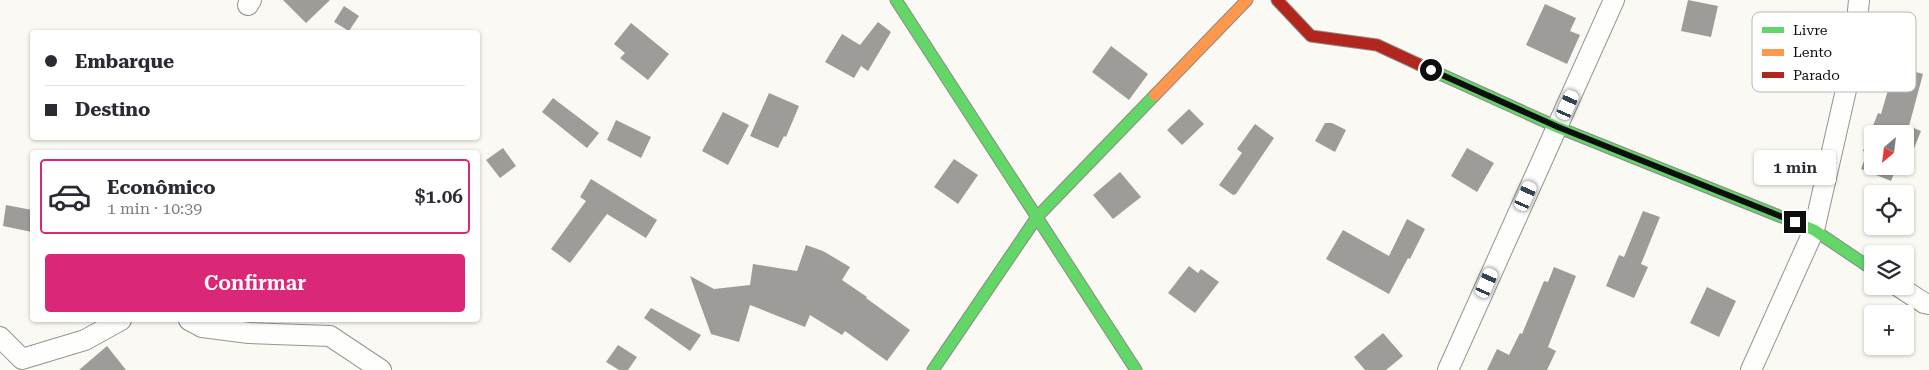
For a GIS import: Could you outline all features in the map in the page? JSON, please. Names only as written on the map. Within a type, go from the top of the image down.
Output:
[{"type":"street","points":[[896,0],[1136,370]]},
{"type":"street","points":[[933,370],[1037,217],[1247,0]]},
{"type":"street","points":[[1277,0],[1311,36],[1377,46],[1558,127],[1814,230],[1864,264]]},
{"type":"street","points":[[1448,370],[1614,0]]},
{"type":"street","points":[[1751,370],[1814,230],[1846,92]]},
{"type":"street","points":[[1912,295],[1929,304]]},
{"type":"street","points":[[0,337],[22,359],[85,340],[117,322]]},
{"type":"street","points":[[193,322],[202,327],[249,333],[330,336],[381,370]]},
{"type":"building","points":[[283,0],[330,0],[306,23]]},
{"type":"building","points":[[1688,0],[1718,6],[1711,37],[1681,31]]},
{"type":"building","points":[[1545,4],[1576,18],[1570,31],[1580,35],[1567,64],[1526,45]]},
{"type":"building","points":[[344,6],[359,16],[350,30],[334,22]]},
{"type":"building","points":[[878,22],[891,32],[868,71],[861,66],[854,78],[825,62],[842,34],[860,45]]},
{"type":"building","points":[[631,23],[669,54],[648,80],[620,58],[625,53],[614,44]]},
{"type":"building","points":[[1111,46],[1148,74],[1129,100],[1092,72]]},
{"type":"building","points":[[1916,72],[1923,74],[1909,125],[1873,125],[1878,113],[1881,114],[1887,92],[1916,92]]},
{"type":"building","points":[[769,93],[799,106],[786,137],[784,136],[778,148],[750,136]]},
{"type":"building","points":[[553,98],[599,133],[587,148],[542,112]]},
{"type":"building","points":[[1189,109],[1204,124],[1182,145],[1167,130]]},
{"type":"building","points":[[723,112],[749,125],[728,165],[702,151]]},
{"type":"building","points":[[616,120],[651,137],[641,158],[607,140]]},
{"type":"building","points":[[1325,123],[1332,123],[1346,130],[1335,152],[1315,141]]},
{"type":"building","points":[[1255,124],[1274,138],[1236,194],[1233,195],[1219,185],[1242,153],[1237,149]]},
{"type":"building","points":[[1914,128],[1921,131],[1914,148]]},
{"type":"building","points":[[503,148],[516,166],[500,178],[486,160]]},
{"type":"building","points":[[1467,148],[1494,163],[1477,192],[1451,176]]},
{"type":"building","points":[[954,159],[978,175],[958,204],[934,187]]},
{"type":"building","points":[[1120,172],[1141,197],[1113,219],[1093,195]]},
{"type":"building","points":[[1876,175],[1893,175],[1891,181]]},
{"type":"building","points":[[591,179],[657,220],[646,238],[607,214],[570,263],[551,249],[586,201],[580,197]]},
{"type":"building","points":[[6,205],[30,210],[30,232],[3,226]]},
{"type":"building","points":[[1643,211],[1660,217],[1641,264],[1648,267],[1634,298],[1606,286],[1619,255],[1624,257]]},
{"type":"building","points":[[1407,219],[1425,229],[1389,294],[1326,259],[1343,230],[1389,256]]},
{"type":"building","points":[[806,245],[823,251],[850,267],[842,280],[910,330],[887,361],[845,331],[842,335],[810,315],[805,327],[750,305],[739,342],[711,334],[690,276],[714,289],[750,285],[753,264],[797,271]]},
{"type":"building","points":[[1189,266],[1198,273],[1201,269],[1219,282],[1195,313],[1168,293]]},
{"type":"building","points":[[1554,267],[1576,276],[1548,347],[1556,351],[1547,370],[1487,370],[1497,349],[1509,355],[1520,333],[1522,334],[1544,281],[1548,282]]},
{"type":"building","points":[[1707,287],[1736,301],[1719,337],[1690,323]]},
{"type":"building","points":[[651,308],[701,335],[690,351],[644,318]]},
{"type":"building","points":[[1383,333],[1403,356],[1386,370],[1365,370],[1354,357]]},
{"type":"building","points":[[618,345],[637,357],[628,370],[619,370],[606,362]]},
{"type":"building","points":[[107,346],[126,370],[79,370]]},
{"type":"traffic: fast","points":[[896,0],[1136,370]]},
{"type":"traffic: fast","points":[[1418,64],[1557,127],[1814,230],[1864,264]]},
{"type":"traffic: fast","points":[[933,370],[1037,217],[1155,95]]},
{"type":"traffic: slow","points":[[1155,95],[1247,0]]},
{"type":"traffic: jam","points":[[1277,0],[1311,36],[1377,45],[1418,64]]},
{"type":"route","points":[[1431,70],[1558,127],[1795,222]]}]
